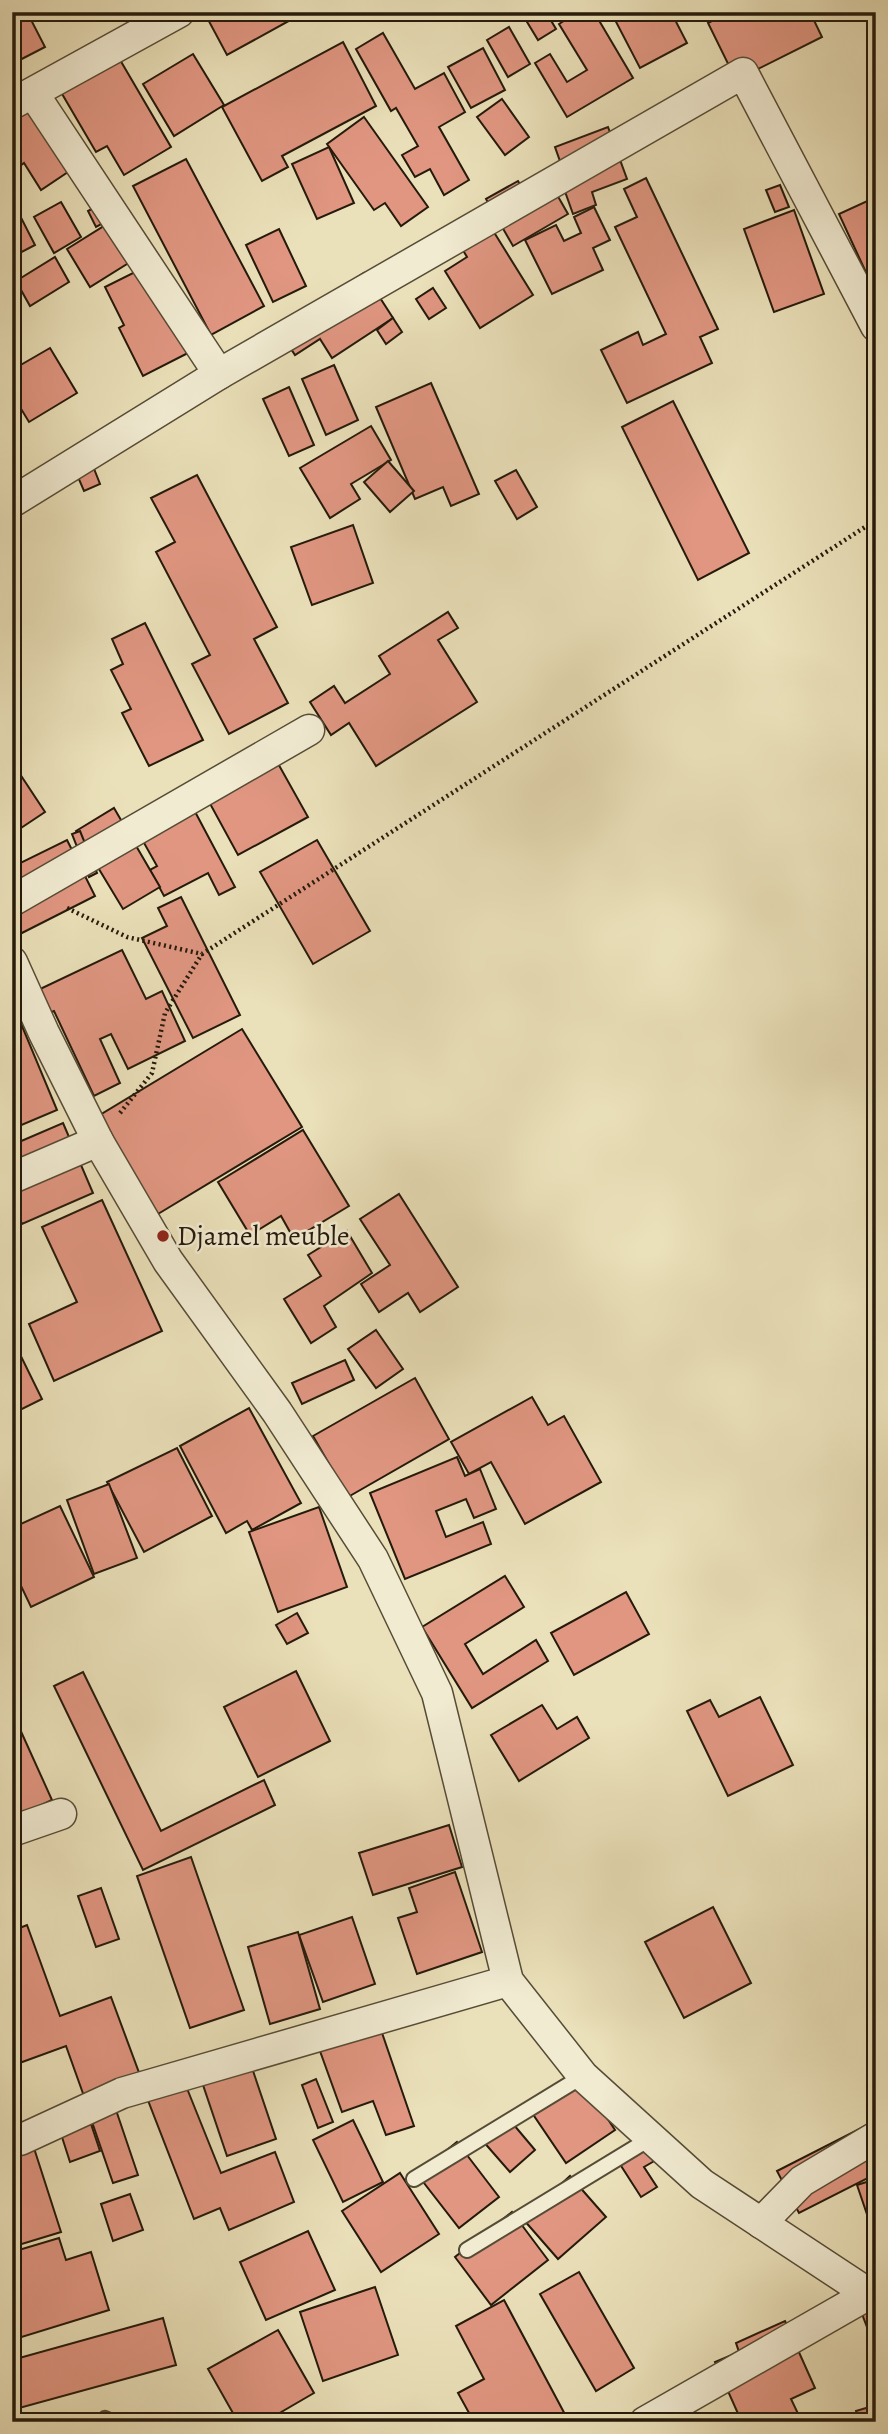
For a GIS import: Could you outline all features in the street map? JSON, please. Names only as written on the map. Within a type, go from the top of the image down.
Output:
[{"type":"street","points":[[179,12],[148,20],[23,98],[219,374]]},
{"type":"street","points":[[12,502],[219,374],[743,73],[876,326]]},
{"type":"street","points":[[22,896],[309,730]]},
{"type":"street","points":[[12,961],[44,1033],[98,1141],[168,1261],[278,1412],[373,1559],[437,1693],[508,1981],[583,2077],[702,2184],[872,2292],[645,2422]]},
{"type":"street","points":[[12,1178],[98,1141]]},
{"type":"street","points":[[12,1831],[61,1814]]},
{"type":"street","points":[[20,2140],[122,2093],[508,1981]]},
{"type":"street","points":[[761,2223],[802,2181],[876,2137]]},
{"type":"lane","points":[[414,2179],[583,2077]]},
{"type":"lane","points":[[467,2250],[651,2138]]},
{"type":"lane","points":[[102,2422],[105,2419],[112,2422]]},
{"type":"path","points":[[98,1141],[152,1073],[165,1013],[202,954],[876,520]]},
{"type":"path","points":[[22,896],[127,937],[202,954]]},
{"type":"building","points":[[12,12],[27,12],[45,47],[12,64]]},
{"type":"building","points":[[204,12],[305,12],[227,55]]},
{"type":"building","points":[[364,12],[386,12],[365,18]]},
{"type":"building","points":[[521,12],[546,12],[556,29],[538,40]]},
{"type":"building","points":[[578,12],[594,12],[633,78],[567,117],[535,63],[550,54],[567,82],[587,70],[559,24]]},
{"type":"building","points":[[625,12],[671,12],[687,43],[640,68],[614,18]]},
{"type":"building","points":[[729,12],[810,12],[822,37],[736,80],[708,23]]},
{"type":"building","points":[[509,27],[530,64],[508,77],[487,40]]},
{"type":"building","points":[[383,33],[415,89],[444,73],[465,112],[439,127],[469,180],[444,195],[430,169],[415,177],[402,155],[418,146],[396,108],[391,111],[356,49]]},
{"type":"building","points":[[109,41],[171,147],[124,175],[107,146],[96,152],[51,75]]},
{"type":"building","points":[[343,42],[376,106],[282,156],[288,167],[262,181],[222,107]]},
{"type":"building","points":[[483,48],[505,90],[471,108],[448,67]]},
{"type":"building","points":[[193,54],[224,105],[174,136],[143,84]]},
{"type":"building","points":[[23,95],[71,170],[41,190],[24,163],[16,169],[12,163],[12,102]]},
{"type":"building","points":[[502,99],[529,137],[505,155],[477,117]]},
{"type":"building","points":[[364,117],[428,207],[401,226],[385,203],[374,210],[327,144]]},
{"type":"building","points":[[608,127],[627,179],[592,192],[596,205],[573,214],[562,183],[567,181],[555,147]]},
{"type":"building","points":[[329,147],[354,203],[317,219],[292,164]]},
{"type":"building","points":[[186,159],[264,306],[211,335],[133,186]]},
{"type":"building","points":[[646,178],[718,329],[700,337],[712,363],[627,403],[601,350],[638,332],[643,345],[666,334],[615,227],[637,217],[624,189]]},
{"type":"building","points":[[518,181],[529,199],[552,186],[568,214],[513,246],[486,199]]},
{"type":"building","points":[[780,185],[789,207],[775,212],[766,190]]},
{"type":"building","points":[[876,197],[876,276],[869,279],[839,214]]},
{"type":"building","points":[[12,200],[35,245],[12,257]]},
{"type":"building","points":[[61,202],[81,237],[54,253],[34,217]]},
{"type":"building","points":[[103,203],[111,219],[96,227],[88,211]]},
{"type":"building","points":[[594,207],[610,240],[593,248],[603,270],[552,294],[525,240],[556,225],[564,241],[581,233],[574,217]]},
{"type":"building","points":[[794,210],[824,294],[774,312],[744,229]]},
{"type":"building","points":[[112,221],[135,259],[90,287],[67,249]]},
{"type":"building","points":[[487,221],[533,295],[480,328],[445,271],[467,257],[457,240]]},
{"type":"building","points":[[279,229],[306,286],[273,302],[246,245]]},
{"type":"building","points":[[55,257],[69,282],[30,306],[16,281]]},
{"type":"building","points":[[145,267],[188,353],[143,376],[119,328],[124,325],[105,287]]},
{"type":"building","points":[[364,273],[393,318],[332,358],[320,339],[295,355],[278,329]]},
{"type":"building","points":[[433,288],[446,308],[429,319],[416,299]]},
{"type":"building","points":[[393,318],[402,332],[386,344],[377,330]]},
{"type":"building","points":[[50,348],[77,393],[29,422],[12,394],[12,370]]},
{"type":"building","points":[[334,365],[358,420],[326,435],[302,379]]},
{"type":"building","points":[[431,383],[479,494],[451,506],[443,487],[415,499],[376,407]]},
{"type":"building","points":[[289,387],[314,445],[289,456],[263,399]]},
{"type":"building","points":[[673,401],[749,553],[698,580],[622,427]]},
{"type":"building","points":[[371,426],[391,460],[351,484],[360,499],[330,518],[300,468]]},
{"type":"building","points":[[89,456],[100,484],[84,491],[72,463]]},
{"type":"building","points":[[388,461],[414,491],[390,512],[364,482]]},
{"type":"building","points":[[516,470],[537,507],[517,519],[495,481]]},
{"type":"building","points":[[197,475],[277,627],[254,639],[288,703],[229,734],[192,664],[210,655],[156,552],[175,542],[151,498]]},
{"type":"building","points":[[353,525],[373,583],[312,605],[291,547]]},
{"type":"building","points":[[448,612],[458,628],[438,640],[477,702],[376,766],[349,723],[331,735],[310,702],[334,686],[345,703],[390,674],[379,656]]},
{"type":"building","points":[[145,623],[203,740],[149,766],[122,713],[131,709],[111,670],[123,664],[112,639]]},
{"type":"building","points":[[271,751],[308,817],[238,855],[202,789]]},
{"type":"building","points":[[12,762],[45,812],[12,834]]},
{"type":"building","points":[[192,806],[235,887],[219,895],[208,873],[164,896],[150,870],[157,866],[139,834]]},
{"type":"building","points":[[114,808],[160,887],[123,909],[76,831]]},
{"type":"building","points":[[80,831],[97,873],[89,877],[72,834]]},
{"type":"building","points":[[67,840],[95,896],[12,938],[12,867]]},
{"type":"building","points":[[317,840],[370,931],[313,964],[260,872]]},
{"type":"building","points":[[181,897],[240,1015],[193,1038],[142,938],[167,926],[158,908]]},
{"type":"building","points":[[122,950],[146,999],[162,991],[185,1041],[128,1069],[111,1034],[100,1039],[120,1083],[94,1096],[54,1011],[49,1013],[38,990]]},
{"type":"building","points":[[12,1002],[57,1110],[12,1129]]},
{"type":"building","points":[[242,1029],[302,1127],[158,1214],[127,1163],[85,1124]]},
{"type":"building","points":[[63,1123],[93,1193],[22,1224],[12,1202],[12,1145]]},
{"type":"building","points":[[303,1130],[349,1206],[294,1239],[281,1216],[250,1235],[218,1182]]},
{"type":"building","points":[[399,1194],[458,1287],[420,1312],[408,1293],[379,1312],[361,1284],[390,1265],[360,1219]]},
{"type":"building","points":[[102,1200],[162,1331],[54,1381],[29,1324],[77,1302],[42,1227]]},
{"type":"building","points":[[347,1231],[372,1273],[324,1306],[336,1327],[311,1343],[284,1299],[321,1276],[308,1255]]},
{"type":"building","points":[[376,1330],[403,1369],[376,1388],[348,1349]]},
{"type":"building","points":[[12,1338],[42,1399],[12,1414]]},
{"type":"building","points":[[345,1360],[354,1380],[302,1404],[292,1383]]},
{"type":"building","points":[[415,1378],[449,1439],[348,1497],[313,1436]]},
{"type":"building","points":[[532,1397],[548,1425],[564,1416],[601,1482],[525,1524],[491,1462],[469,1474],[451,1442]]},
{"type":"building","points":[[249,1408],[301,1503],[252,1530],[247,1521],[226,1533],[180,1446]]},
{"type":"building","points":[[177,1448],[212,1516],[144,1552],[107,1482]]},
{"type":"building","points":[[457,1457],[465,1476],[480,1469],[496,1509],[474,1518],[466,1499],[436,1511],[446,1537],[483,1522],[491,1544],[405,1579],[370,1493]]},
{"type":"building","points":[[109,1484],[137,1558],[94,1574],[67,1500]]},
{"type":"building","points":[[60,1506],[94,1577],[31,1607],[12,1567],[12,1528]]},
{"type":"building","points":[[319,1507],[347,1587],[278,1612],[249,1532]]},
{"type":"building","points":[[505,1576],[524,1607],[465,1644],[483,1674],[536,1640],[548,1661],[472,1708],[422,1627]]},
{"type":"building","points":[[626,1592],[649,1634],[574,1675],[551,1633]]},
{"type":"building","points":[[297,1613],[308,1633],[287,1644],[276,1625]]},
{"type":"building","points":[[296,1671],[330,1741],[258,1777],[224,1707]]},
{"type":"building","points":[[83,1672],[161,1831],[264,1780],[275,1805],[143,1870],[54,1686]]},
{"type":"building","points":[[760,1697],[793,1765],[728,1796],[687,1711],[710,1700],[719,1717]]},
{"type":"building","points":[[542,1705],[557,1729],[577,1717],[589,1738],[519,1781],[491,1735]]},
{"type":"building","points":[[14,1716],[52,1800],[12,1819],[12,1717]]},
{"type":"building","points":[[449,1825],[462,1867],[373,1895],[359,1853]]},
{"type":"building","points":[[191,1857],[244,2010],[190,2028],[137,1876]]},
{"type":"building","points":[[455,1872],[482,1952],[417,1974],[398,1918],[417,1912],[409,1888]]},
{"type":"building","points":[[101,1888],[119,1939],[96,1947],[78,1896]]},
{"type":"building","points":[[713,1907],[751,1983],[684,2018],[645,1942]]},
{"type":"building","points":[[352,1917],[375,1984],[323,2002],[299,1935]]},
{"type":"building","points":[[27,1925],[60,2016],[111,1997],[141,2078],[85,2099],[66,2046],[14,2065],[12,1931]]},
{"type":"building","points":[[298,1932],[320,2009],[270,2024],[248,1947]]},
{"type":"building","points":[[381,2030],[414,2126],[386,2135],[373,2101],[342,2112],[320,2051]]},
{"type":"building","points":[[249,2059],[276,2139],[227,2156],[200,2076]]},
{"type":"building","points":[[576,2071],[615,2130],[566,2163],[526,2104]]},
{"type":"building","points":[[182,2076],[221,2173],[275,2152],[294,2202],[229,2230],[220,2208],[194,2219],[144,2090]]},
{"type":"building","points":[[316,2079],[333,2122],[318,2128],[302,2085]]},
{"type":"building","points":[[116,2110],[138,2175],[113,2183],[91,2119]]},
{"type":"building","points":[[508,2118],[535,2150],[510,2172],[482,2140]]},
{"type":"building","points":[[353,2120],[383,2182],[343,2202],[313,2140]]},
{"type":"building","points":[[91,2124],[100,2151],[70,2162],[61,2134]]},
{"type":"building","points":[[867,2125],[876,2142],[876,2174],[799,2213],[777,2171]]},
{"type":"building","points":[[643,2140],[656,2160],[644,2167],[657,2187],[641,2197],[616,2158]]},
{"type":"building","points":[[457,2142],[499,2197],[459,2228],[417,2174]]},
{"type":"building","points":[[33,2145],[61,2232],[12,2247],[12,2151]]},
{"type":"building","points":[[400,2173],[439,2234],[381,2272],[342,2211]]},
{"type":"building","points":[[570,2176],[606,2217],[558,2259],[523,2219]]},
{"type":"building","points":[[876,2179],[876,2231],[873,2232],[857,2185]]},
{"type":"building","points":[[130,2194],[143,2230],[113,2241],[101,2204]]},
{"type":"building","points":[[512,2212],[548,2260],[491,2305],[455,2257]]},
{"type":"building","points":[[308,2231],[335,2290],[266,2320],[240,2262]]},
{"type":"building","points":[[59,2238],[66,2260],[91,2252],[109,2310],[12,2340],[12,2252]]},
{"type":"building","points":[[579,2272],[634,2368],[596,2391],[540,2294]]},
{"type":"building","points":[[375,2287],[398,2355],[323,2381],[300,2312]]},
{"type":"building","points":[[876,2291],[876,2351],[856,2298]]},
{"type":"building","points":[[504,2300],[568,2420],[565,2422],[474,2422],[458,2393],[484,2379],[456,2326]]},
{"type":"building","points":[[163,2318],[176,2365],[12,2410],[12,2360]]},
{"type":"building","points":[[785,2321],[815,2388],[791,2399],[802,2422],[731,2422],[740,2418],[715,2362],[739,2352],[736,2343]]},
{"type":"building","points":[[278,2330],[314,2393],[264,2422],[238,2422],[208,2369]]},
{"type":"building","points":[[876,2405],[876,2422],[859,2422],[856,2411]]},
{"type":"place","name":"Djamel meuble","points":[[163,1236]]}]
